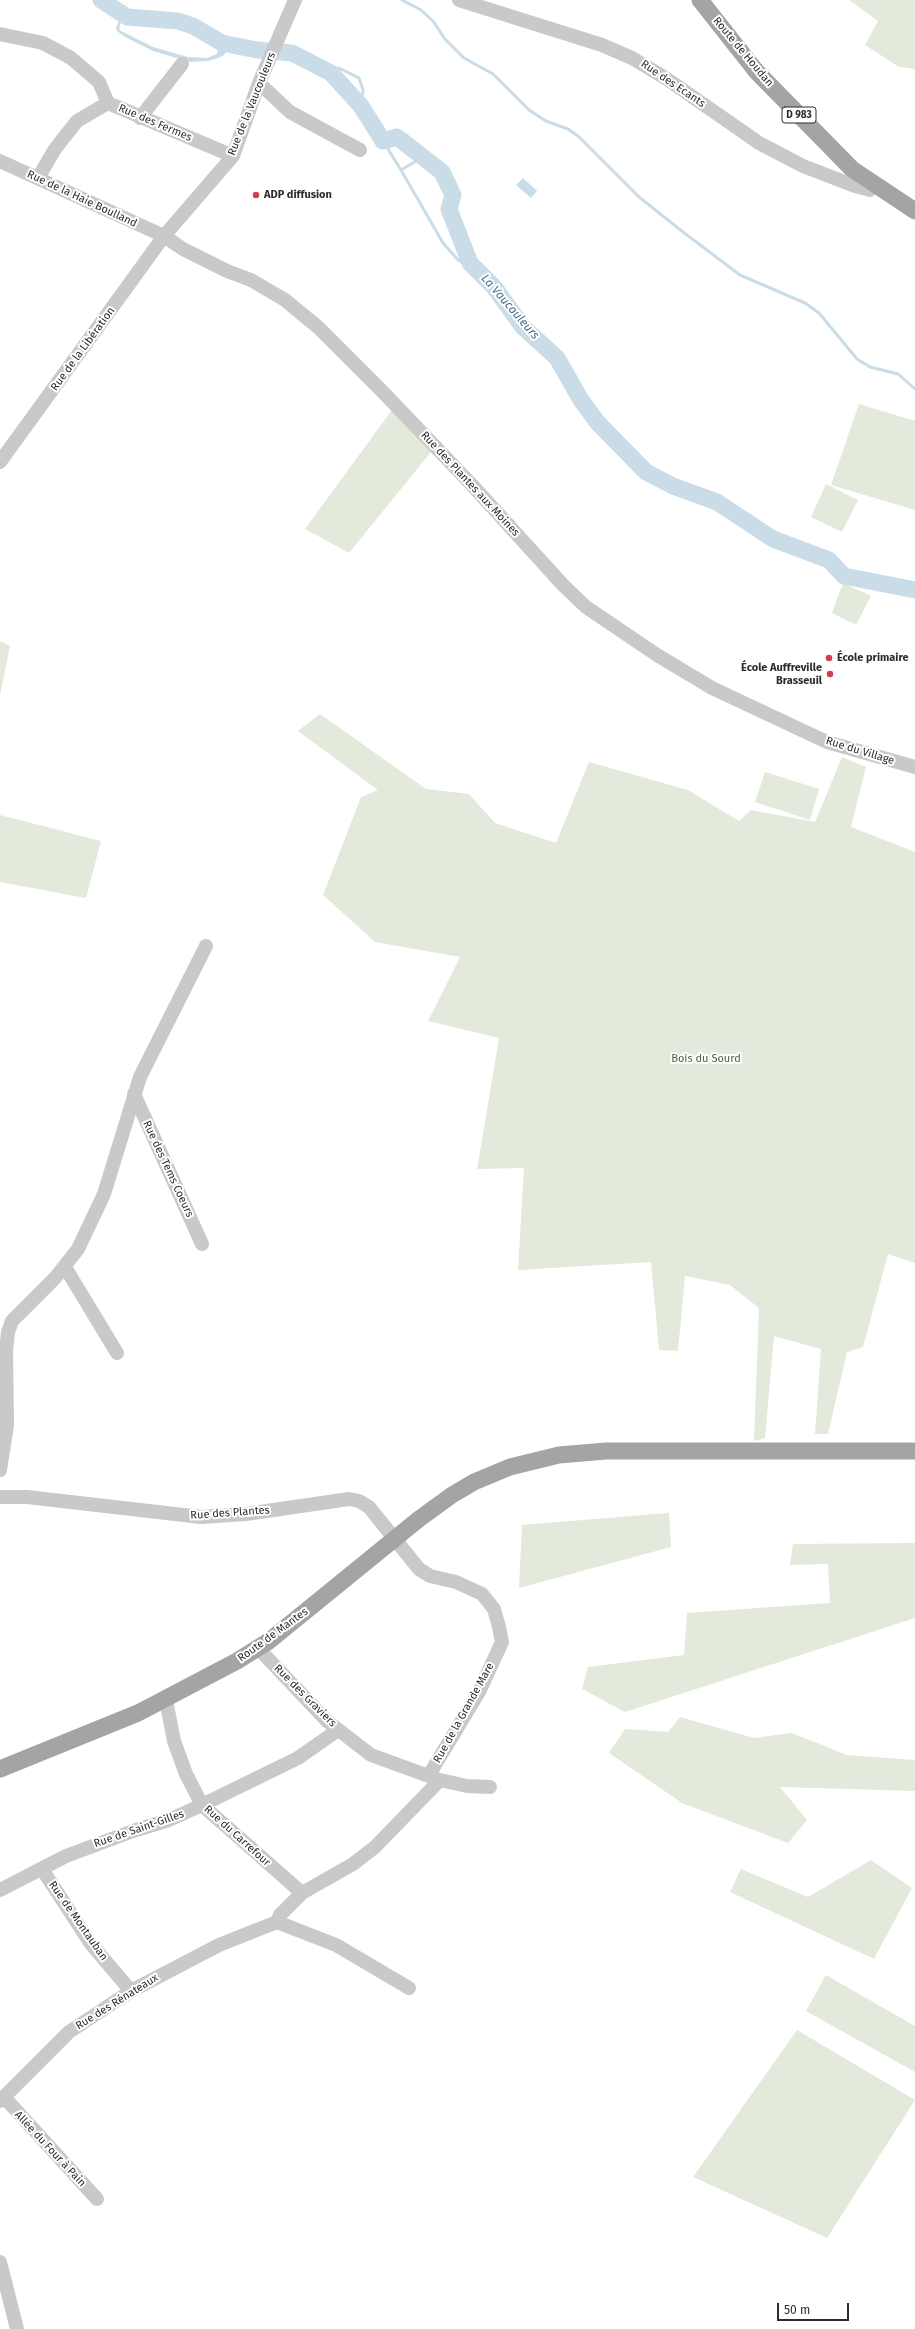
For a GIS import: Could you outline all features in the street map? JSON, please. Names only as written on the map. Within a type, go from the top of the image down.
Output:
[{"type":"main road","name":"Route de Houdan","points":[[700,0],[756,71],[852,169],[915,211]]},
{"type":"main road","name":"Route de Mantes","points":[[0,1769],[110,1726],[166,1700],[258,1648],[436,1506],[465,1487],[497,1471],[559,1455],[606,1451],[915,1451]]},
{"type":"street","name":"Rue de la Vaucouleurs","points":[[164,236],[233,156],[259,83],[295,0]]},
{"type":"street","name":"Rue des Ecants","points":[[459,0],[595,42],[632,58],[759,143],[803,166],[855,186],[870,190],[874,185]]},
{"type":"street","points":[[0,34],[43,43],[71,58],[99,82],[108,103]]},
{"type":"street","points":[[140,118],[182,64]]},
{"type":"street","points":[[259,83],[290,112],[360,150]]},
{"type":"street","name":"Rue des Fermes","points":[[38,178],[55,149],[77,121],[108,103],[140,118],[233,156]]},
{"type":"street","name":"Rue de la Haie Boulland","points":[[0,161],[124,220],[164,236]]},
{"type":"street","name":"Rue de la Libération","points":[[0,462],[164,236]]},
{"type":"street","name":"Rue des Plantes aux Moines","points":[[164,236],[183,249],[227,271],[251,280],[285,300],[319,328],[445,456],[563,586],[586,607],[657,655],[712,688],[784,722]]},
{"type":"street","name":"Rue du Village","points":[[784,722],[828,742],[915,767]]},
{"type":"street","name":"Rue des Tems Coeurs","points":[[0,1470],[7,1426],[6,1350],[8,1332],[12,1321],[65,1267],[78,1249],[104,1194],[134,1094],[151,1051],[206,946]]},
{"type":"street","name":"Rue des Tems Coeurs","points":[[134,1094],[202,1244]]},
{"type":"street","points":[[65,1267],[117,1354]]},
{"type":"street","name":"Rue des Plantes","points":[[0,1497],[27,1497],[201,1517],[246,1514],[349,1499],[359,1501],[369,1506],[395,1538]]},
{"type":"street","name":"Rue de la Grande Mare","points":[[395,1538],[419,1569],[430,1576],[456,1582],[482,1594],[494,1609],[500,1626],[502,1642],[479,1692],[435,1778]]},
{"type":"street","name":"Rue des Graviers","points":[[258,1648],[327,1721],[371,1755],[435,1778]]},
{"type":"street","name":"Rue du Carrefour","points":[[166,1700],[174,1741],[186,1774],[202,1805],[302,1894]]},
{"type":"street","name":"Rue de Saint-Gilles","points":[[0,1890],[88,1847],[169,1820],[202,1805],[298,1758],[338,1730]]},
{"type":"street","points":[[410,1988],[336,1945],[277,1922],[280,1915],[302,1894],[353,1864],[375,1847],[435,1778],[467,1786],[490,1787]]},
{"type":"street","name":"Rue de Montauban","points":[[42,1869],[91,1944],[131,1991]]},
{"type":"street","name":"Rue des Rénateaux","points":[[2,2099],[69,2032],[131,1991],[219,1945],[277,1922]]},
{"type":"street","name":"Allée du Four à Pain","points":[[2,2099],[97,2199]]},
{"type":"street","points":[[0,2262],[17,2329]]},
{"type":"green space","points":[[849,0],[915,0],[915,69],[899,67],[865,45],[878,21]]},
{"type":"green space","points":[[859,404],[915,421],[915,510],[831,485]]},
{"type":"green space","points":[[392,410],[431,452],[349,553],[305,529]]},
{"type":"green space","points":[[826,484],[858,500],[842,532],[811,517]]},
{"type":"green space","points":[[843,583],[871,596],[856,625],[832,613]]},
{"type":"green space","points":[[0,641],[10,646],[0,695]]},
{"type":"green space","name":"Bois du Sourd","points":[[320,714],[426,789],[469,794],[495,823],[556,843],[589,762],[688,790],[739,821],[751,810],[815,822],[842,757],[866,767],[851,827],[915,852],[915,1263],[888,1254],[863,1347],[847,1352],[828,1434],[815,1434],[821,1349],[774,1336],[765,1438],[754,1441],[759,1308],[730,1285],[685,1276],[678,1351],[659,1350],[651,1262],[518,1270],[524,1168],[477,1169],[499,1038],[428,1021],[460,957],[375,942],[323,895],[361,797],[378,790],[298,731]]},
{"type":"green space","points":[[765,772],[819,789],[810,820],[755,802]]},
{"type":"green space","points":[[0,815],[101,841],[86,898],[0,882]]},
{"type":"green space","points":[[669,1513],[671,1547],[519,1588],[522,1525]]},
{"type":"green space","points":[[915,1543],[915,1618],[625,1712],[582,1689],[588,1667],[684,1655],[687,1613],[830,1603],[828,1564],[790,1565],[793,1544]]},
{"type":"green space","points":[[680,1717],[754,1738],[792,1733],[847,1755],[915,1760],[915,1791],[780,1787],[807,1820],[788,1843],[682,1803],[609,1753],[625,1729],[668,1732]]},
{"type":"green space","points":[[871,1860],[912,1888],[874,1959],[730,1892],[741,1869],[808,1897]]},
{"type":"green space","points":[[826,1975],[915,2026],[915,2072],[806,2011]]},
{"type":"green space","points":[[797,2030],[915,2100],[827,2238],[693,2177]]},
{"type":"water","points":[[128,0],[119,28],[121,31],[153,47],[188,57],[207,58],[217,54],[218,47],[228,49],[224,55],[218,58],[208,61],[190,62],[153,51],[125,37],[117,31],[116,28]]},
{"type":"water","points":[[523,178],[537,191],[531,198],[516,185]]},
{"type":"waterway","name":"La Vaucouleurs","points":[[101,0],[127,17],[178,21],[193,26],[222,43],[257,50],[292,53],[331,73],[361,106],[383,141],[397,137],[442,172],[453,195],[449,209],[470,263],[494,287],[523,327],[557,358],[581,400],[598,423],[646,472],[673,486],[717,502],[773,539],[829,560],[844,576],[915,590]]},
{"type":"waterway","points":[[402,0],[421,10],[433,21],[445,39],[464,58],[493,74],[529,110],[546,121],[568,129],[578,136],[639,197],[683,232],[740,275],[805,303],[819,313],[857,359],[870,367],[898,374],[915,389]]},
{"type":"waterway","name":"La Vaucouleurs","points":[[223,51],[226,44]]},
{"type":"waterway","points":[[324,70],[339,68],[359,78],[363,90],[361,106]]},
{"type":"waterway","points":[[383,141],[401,170],[423,157]]},
{"type":"waterway","points":[[401,170],[443,243],[458,260],[479,272]]},
{"type":"place","name":"ADP diffusion","points":[[256,195]]},
{"type":"place","name":"École primaire","points":[[829,658]]},
{"type":"place","name":"École Auffreville Brasseuil","points":[[830,674]]}]
